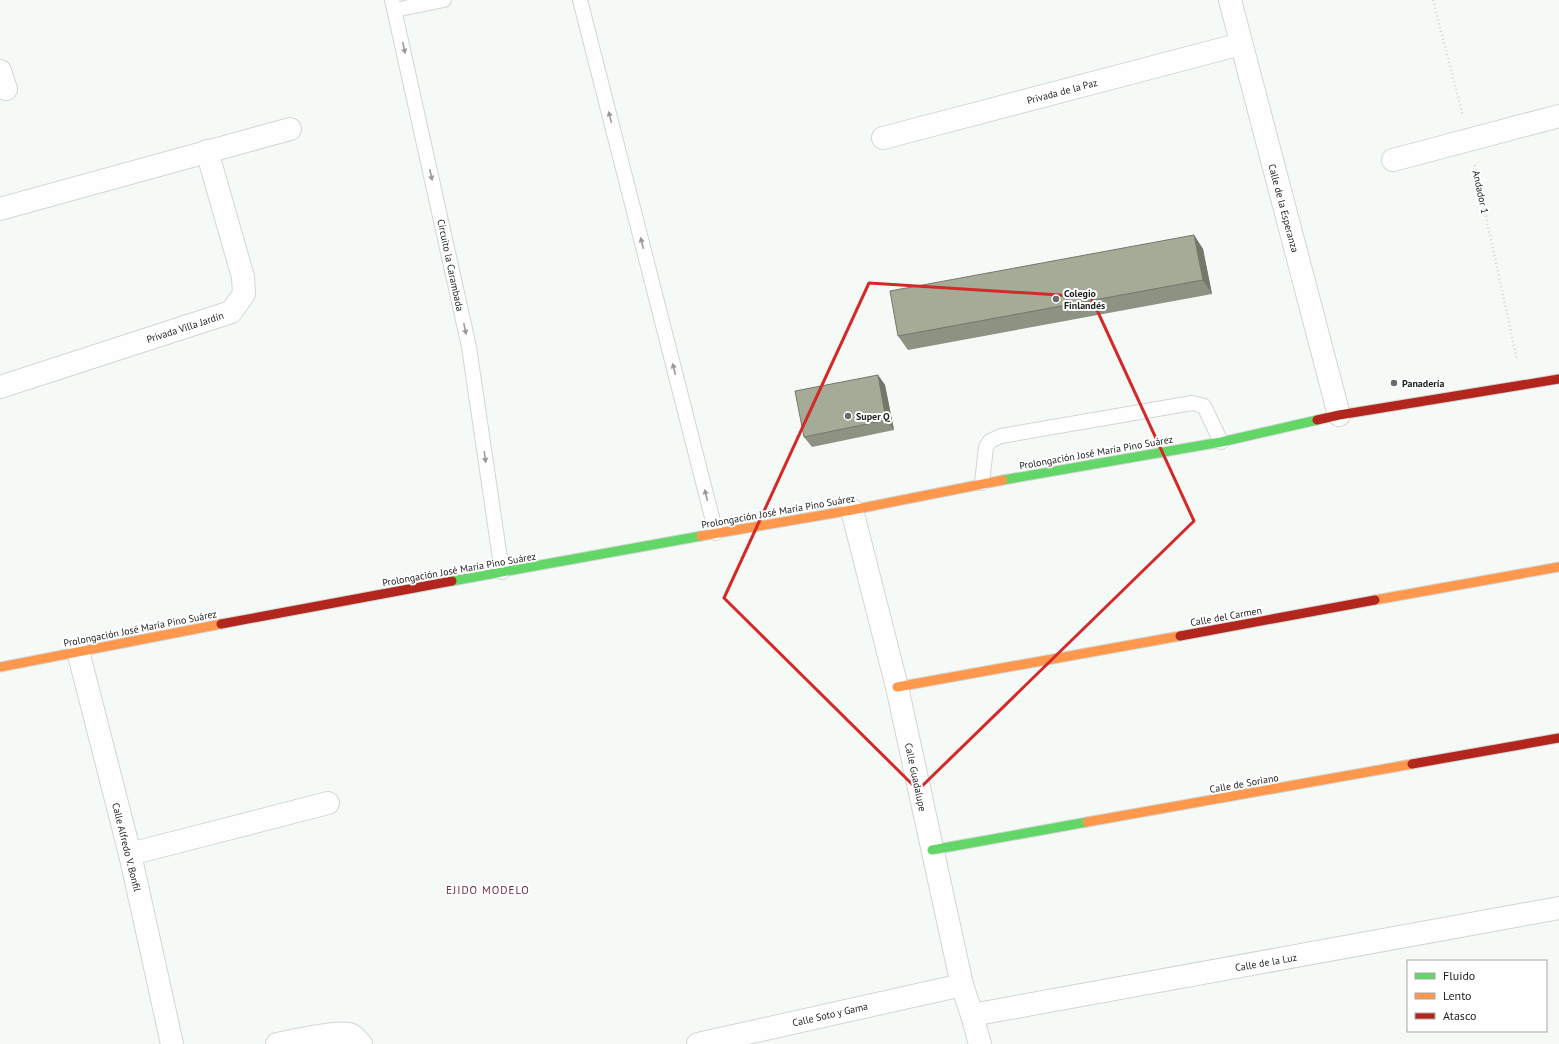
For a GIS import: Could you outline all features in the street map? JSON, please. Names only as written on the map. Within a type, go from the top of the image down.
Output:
[{"type":"main road","name":"Prolongación José María Pino Suárez","points":[[0,667],[78,651],[502,572],[852,510],[982,483],[1221,442],[1339,415],[1559,379]]},
{"type":"main road","name":"Calle del Carmen","points":[[897,687],[1559,567]]},
{"type":"main road","name":"Calle de Soriano","points":[[932,850],[1559,738]]},
{"type":"street","name":"Calle de la Esperanza","points":[[1230,0],[1339,415]]},
{"type":"street","name":"Privada de la Paz","points":[[883,138],[1241,44]]},
{"type":"street","points":[[1393,160],[1559,116]]},
{"type":"street","points":[[0,209],[290,129]]},
{"type":"street","name":"Privada Villa Jardín","points":[[0,387],[231,312],[244,294],[243,277],[207,152]]},
{"type":"street","name":"Calle Guadalupe","points":[[852,510],[897,687],[962,985],[980,1044]]},
{"type":"street","name":"Calle Alfredo V. Bonfil","points":[[78,651],[130,854],[172,1044]]},
{"type":"street","points":[[130,854],[328,803]]},
{"type":"street","name":"Calle de la Luz","points":[[972,1015],[1559,908]]},
{"type":"street","name":"Calle Soto y Gama","points":[[698,1044],[962,985]]},
{"type":"street","points":[[277,1044],[336,1034],[347,1034],[354,1036],[361,1044]]},
{"type":"lane","name":"Circuito la Carambada","points":[[444,0],[394,5],[469,347],[502,572]]},
{"type":"lane","points":[[580,0],[716,533]]},
{"type":"lane","points":[[982,483],[986,447],[990,441],[1001,436],[1017,433],[1192,403],[1204,406],[1221,442]]},
{"type":"path","name":"Andador 1","points":[[1433,0],[1469,139],[1523,385]]},
{"type":"highlighted area","points":[[869,283],[1091,297],[1194,521],[918,790],[724,598]]},
{"type":"building","name":"Colegio Finlandés","points":[[1194,235],[1203,280],[898,336],[890,291]]},
{"type":"building","name":"Super Q","points":[[878,375],[886,420],[804,437],[795,391]]},
{"type":"traffic: fast","points":[[1003,480],[1221,442],[1317,420]]},
{"type":"traffic: fast","points":[[452,581],[701,536]]},
{"type":"traffic: fast","points":[[932,850],[1087,822]]},
{"type":"traffic: slow","points":[[701,536],[852,510],[1003,480]]},
{"type":"traffic: slow","points":[[1375,600],[1559,567]]},
{"type":"traffic: slow","points":[[0,667],[221,624]]},
{"type":"traffic: slow","points":[[897,687],[1180,636]]},
{"type":"traffic: slow","points":[[1087,822],[1412,764]]},
{"type":"traffic: jam","points":[[1317,420],[1339,415],[1559,379]]},
{"type":"traffic: jam","points":[[221,624],[452,581]]},
{"type":"traffic: jam","points":[[1180,636],[1375,600]]},
{"type":"traffic: jam","points":[[1412,764],[1559,738]]},
{"type":"place","name":"Colegio Finlandés","points":[[1056,299]]},
{"type":"place","name":"Panadería","points":[[1394,383]]},
{"type":"place","name":"Super Q","points":[[848,416]]},
{"type":"district","name":"EJIDO MODELO","points":[[488,890]]}]
